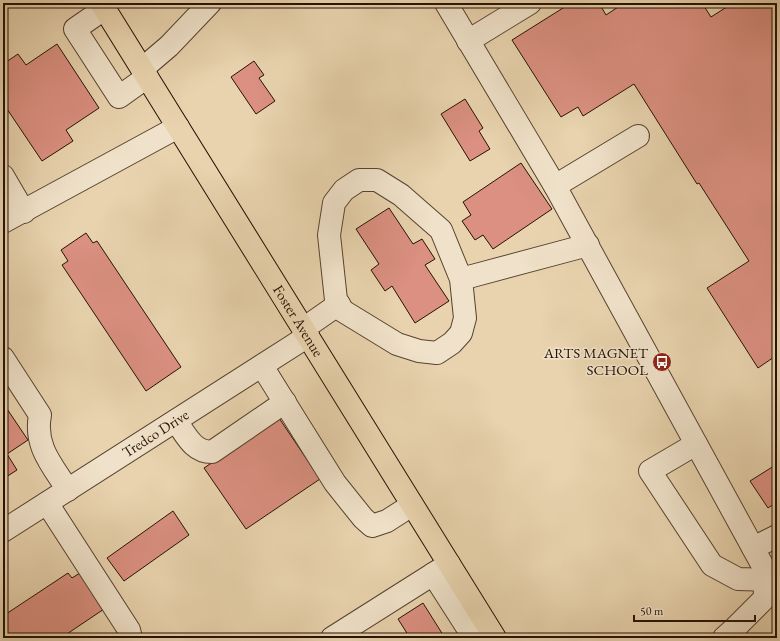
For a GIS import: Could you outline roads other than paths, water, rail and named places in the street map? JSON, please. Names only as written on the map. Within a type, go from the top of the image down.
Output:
[{"type":"main road","name":"Foster Avenue","points":[[103,6],[412,505],[441,569],[495,638]]},
{"type":"street","points":[[103,6],[75,29],[119,97],[144,73],[210,3]]},
{"type":"street","points":[[446,3],[555,186],[771,580]]},
{"type":"street","points":[[468,41],[530,3]]},
{"type":"street","points":[[3,222],[24,212],[178,127]]},
{"type":"street","points":[[555,186],[638,136]]},
{"type":"street","points":[[3,176],[24,212]]},
{"type":"street","points":[[359,180],[377,180],[401,195],[441,230],[461,279],[465,318],[461,333],[452,343],[437,353],[419,351],[397,344],[343,311],[336,300],[329,235],[334,203],[344,190],[359,180]]},
{"type":"street","points":[[461,279],[588,246]]},
{"type":"street","name":"Tredco Drive","points":[[3,531],[262,366],[339,304]]},
{"type":"street","points":[[3,358],[40,415],[38,426],[42,450],[68,490]]},
{"type":"street","points":[[262,366],[335,483],[363,518],[372,526],[387,521],[412,505]]},
{"type":"street","points":[[176,421],[192,444],[204,452],[212,452],[285,402]]},
{"type":"street","points":[[696,444],[650,471],[712,565],[738,579],[771,580]]},
{"type":"street","points":[[47,503],[129,630],[131,638]]},
{"type":"street","points":[[753,548],[777,536]]},
{"type":"street","points":[[332,638],[441,569],[474,638]]},
{"type":"street","points":[[724,638],[764,598],[771,580]]},
{"type":"place","name":"ARTS MAGNET SCHOOL","points":[[662,362]]}]
